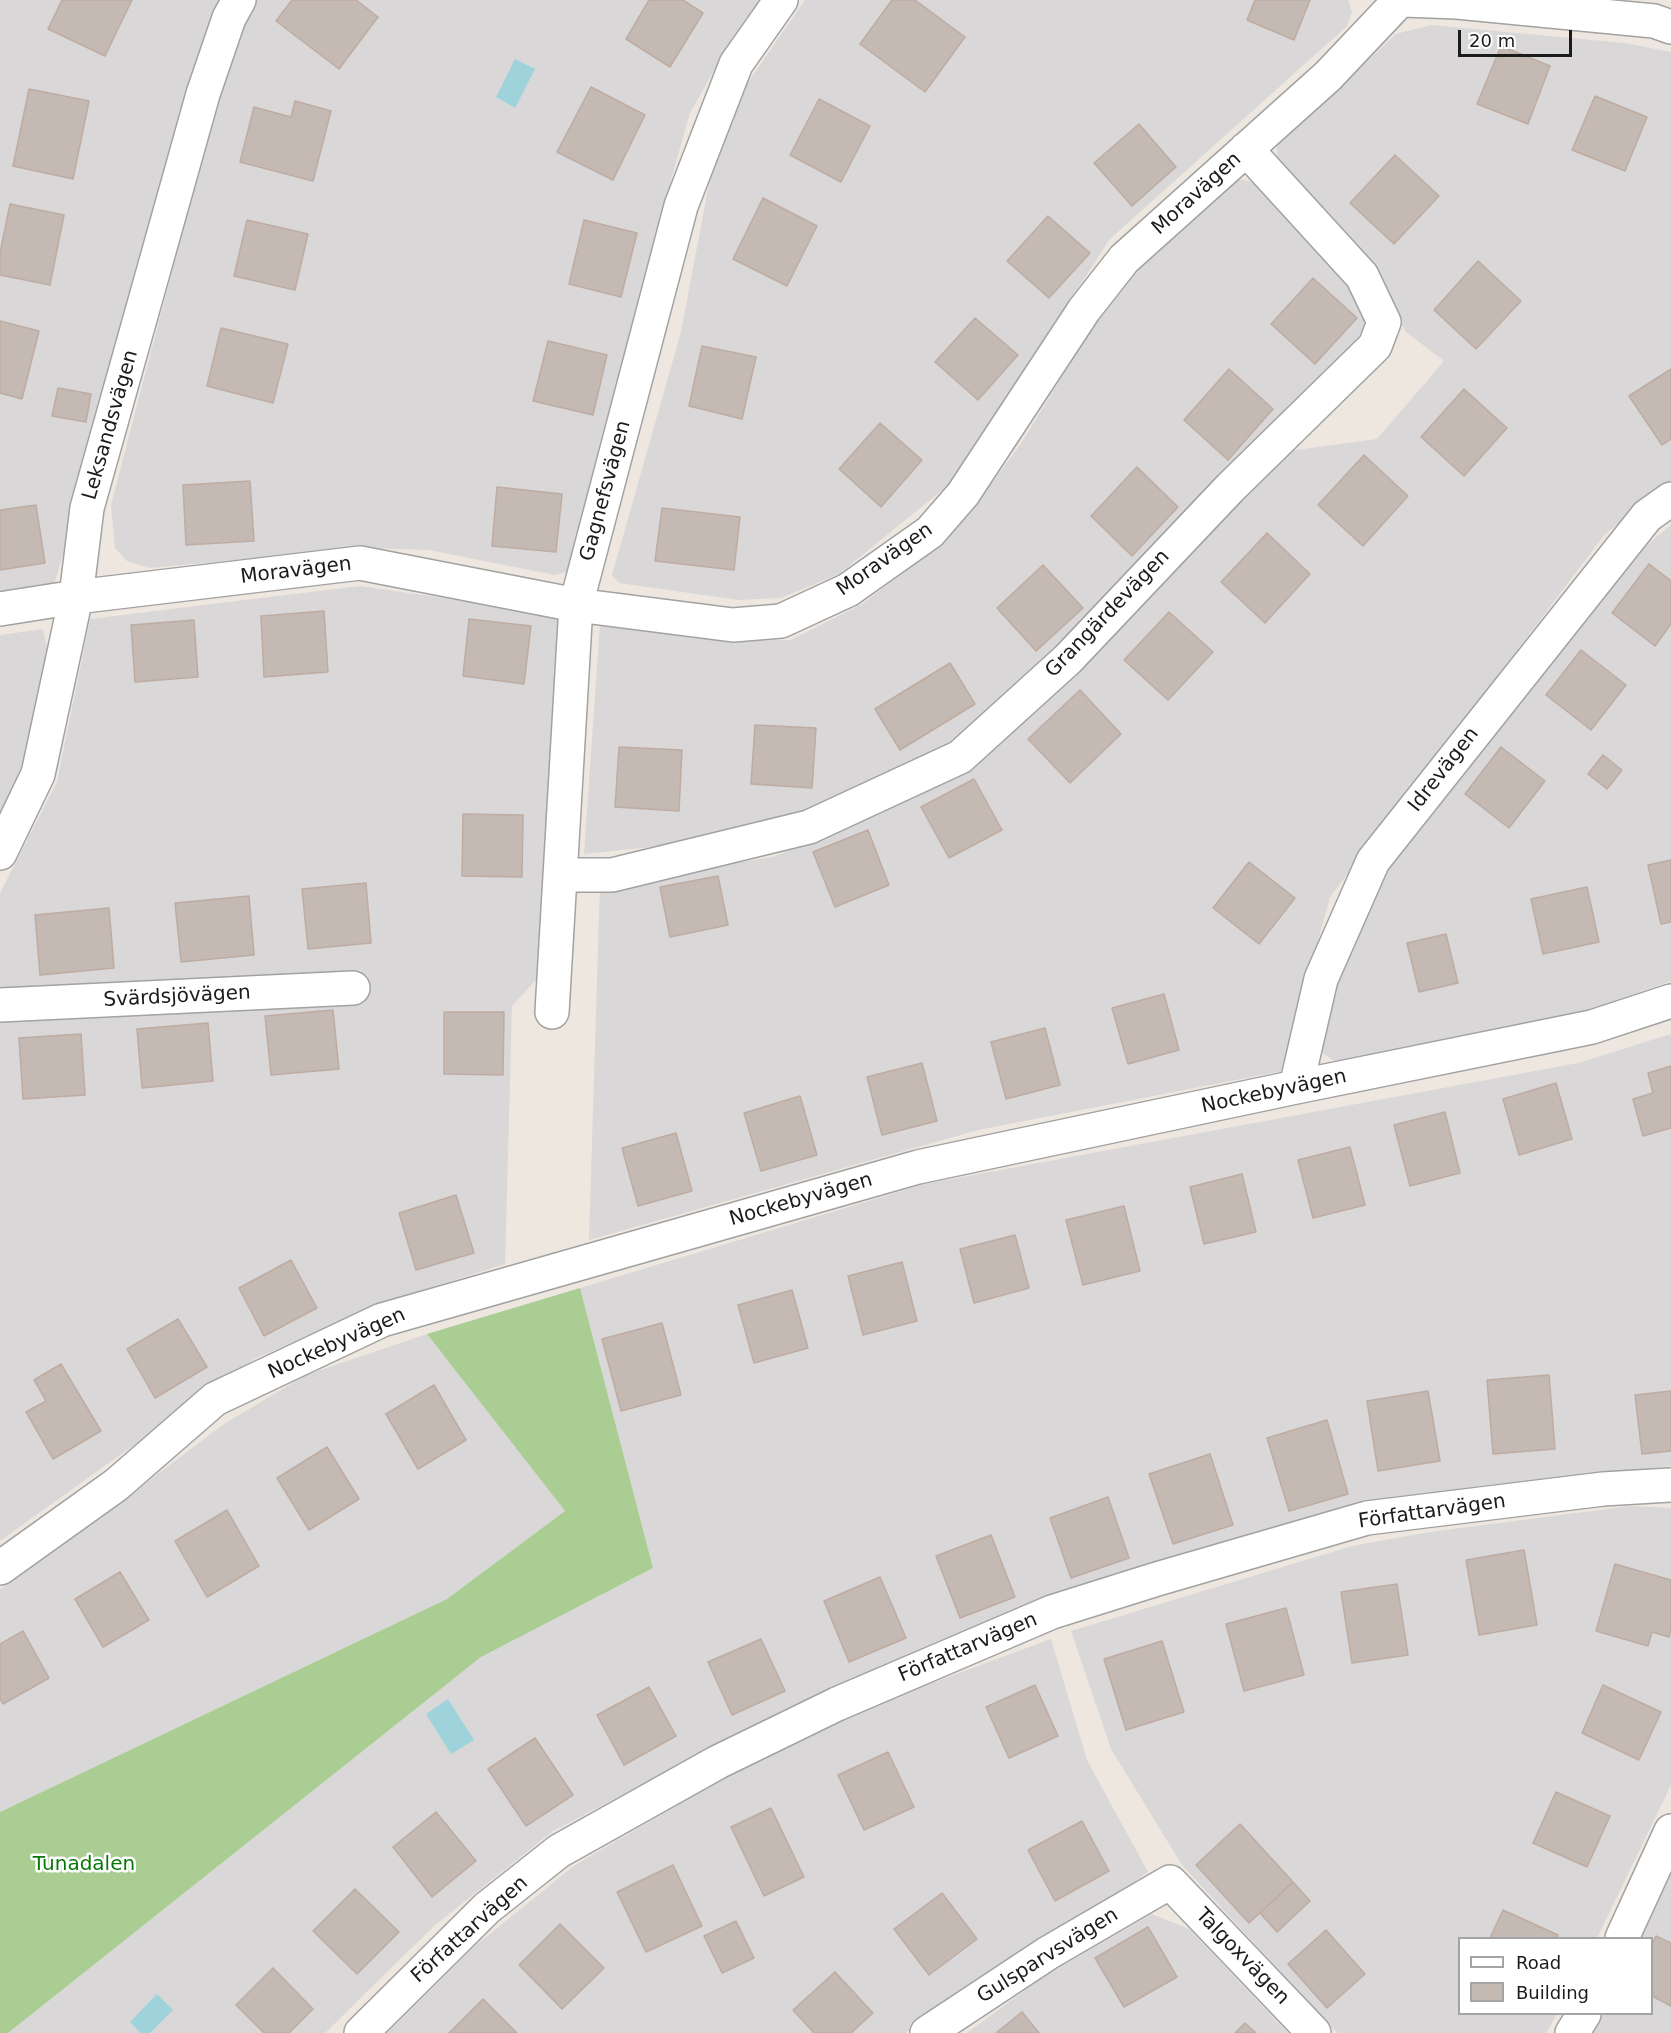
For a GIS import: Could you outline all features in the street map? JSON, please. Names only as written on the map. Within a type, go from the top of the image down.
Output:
[{"type":"street","name":"Leksandsvägen","points":[[0,853],[38,774],[76,597],[87,508],[203,94],[228,18],[239,0]]},
{"type":"street","name":"Gagnefsvägen","points":[[552,1012],[576,605],[681,206],[736,64],[781,0]]},
{"type":"street","name":"Moravägen","points":[[0,609],[76,597],[360,563],[576,605],[733,625],[781,621],[848,590],[930,532],[963,494],[1084,310],[1124,259],[1328,76],[1402,0]]},
{"type":"street","points":[[1402,0],[1457,2],[1654,21],[1671,27]]},
{"type":"street","name":"Grangärdevägen","points":[[560,875],[612,875],[809,826],[960,757],[1068,658],[1230,488],[1376,346],[1384,321],[1362,276],[1246,150]]},
{"type":"street","name":"Idrevägen","points":[[1296,1087],[1321,979],[1373,861],[1647,516],[1671,499]]},
{"type":"street","name":"Svärdsjövägen","points":[[0,1005],[354,988]]},
{"type":"street","name":"Nockebyvägen","points":[[0,1568],[116,1485],[215,1399],[382,1320],[918,1167],[1592,1027],[1671,1001]]},
{"type":"street","name":"Författarvägen","points":[[360,2033],[487,1908],[559,1851],[729,1756],[837,1704],[1052,1612],[1367,1518],[1603,1490],[1671,1485]]},
{"type":"street","points":[[1622,1937],[1671,1831]]},
{"type":"street","name":"Gulsparvsvägen","points":[[927,2033],[1048,1953],[1170,1882]]},
{"type":"street","name":"Talgoxvägen","points":[[1170,1882],[1314,2033]]},
{"type":"street","points":[[1572,2033],[1583,2015]]},
{"type":"shaded area","points":[[0,0],[222,0],[54,585],[0,597]]},
{"type":"shaded area","points":[[256,0],[759,0],[731,40],[690,113],[672,176],[635,346],[569,571],[555,575],[429,550],[365,548],[150,568],[127,561],[115,548],[111,505],[217,99],[241,25]]},
{"type":"shaded area","points":[[805,0],[1348,0],[1352,12],[1347,26],[1110,239],[951,483],[839,574],[781,598],[739,600],[619,583],[612,575],[681,332],[714,157],[740,94]]},
{"type":"shaded area","points":[[1431,25],[1625,43],[1671,52],[1671,484],[1605,534],[1330,897],[1282,1071],[978,1130],[589,1240],[600,884],[773,857],[882,813],[965,764],[1281,452],[1377,439],[1444,361],[1406,332],[1371,268],[1277,168],[1277,145],[1396,34]]},
{"type":"shaded area","points":[[1234,178],[1249,181],[1262,188],[1337,263],[1369,326],[971,736],[841,802],[718,840],[584,854],[600,624],[732,641],[791,640],[862,604],[939,546],[981,498],[1022,442],[1096,321],[1135,273]]},
{"type":"shaded area","points":[[1671,525],[1671,981],[1584,1012],[1338,1063],[1321,1052],[1338,978],[1381,865],[1647,545]]},
{"type":"shaded area","points":[[360,586],[542,612],[561,622],[536,980],[512,1006],[505,1264],[382,1303],[254,1359],[0,1541],[0,1018],[362,1002],[361,970],[0,990],[0,893],[57,782],[90,619]]},
{"type":"shaded area","points":[[43,629],[47,648],[46,709],[31,768],[0,825],[0,635]]},
{"type":"shaded area","points":[[1671,1034],[1671,1466],[1602,1475],[1487,1485],[1367,1504],[1151,1565],[935,1642],[721,1743],[553,1831],[434,1926],[325,2033],[8,2033],[481,1657],[653,1568],[580,1288],[925,1184],[1578,1063]]},
{"type":"shaded area","points":[[427,1334],[565,1511],[447,1599],[0,1812],[0,1589],[224,1424],[306,1375]]},
{"type":"shaded area","points":[[1630,1506],[1671,1508],[1671,1785],[1597,1937],[1458,1937],[1458,2015],[1556,2015],[1546,2033],[1337,2033],[1182,1865],[1111,1749],[1071,1631],[1352,1546],[1430,1532]]},
{"type":"shaded area","points":[[1051,1639],[1087,1760],[1148,1872],[1123,1890],[1024,1949],[906,2033],[387,2033],[475,1946],[575,1865],[723,1779],[889,1699]]},
{"type":"shaded area","points":[[1671,1870],[1671,2033],[1590,2033],[1601,2015],[1653,2015],[1653,1937],[1638,1937]]},
{"type":"shaded area","points":[[1152,1914],[1189,1929],[1288,2033],[967,2033],[1043,1977]]},
{"type":"green space","name":"Tunadalen","points":[[580,1288],[653,1568],[481,1657],[8,2033],[0,2033],[0,1812],[447,1599],[565,1511],[427,1334]]},
{"type":"water","points":[[515,59],[535,69],[515,108],[496,97]]},
{"type":"water","points":[[448,1699],[474,1740],[451,1754],[426,1714]]},
{"type":"water","points":[[157,1994],[173,2010],[150,2033],[141,2033],[130,2022]]},
{"type":"building","points":[[62,0],[132,0],[105,56],[48,29]]},
{"type":"building","points":[[292,0],[356,0],[378,17],[339,69],[276,21]]},
{"type":"building","points":[[649,0],[683,0],[703,13],[670,67],[626,39]]},
{"type":"building","points":[[892,0],[915,0],[965,37],[925,92],[860,44]]},
{"type":"building","points":[[1255,0],[1310,0],[1294,40],[1247,20]]},
{"type":"building","points":[[1501,46],[1550,66],[1528,124],[1477,104]]},
{"type":"building","points":[[591,87],[645,115],[613,180],[557,152]]},
{"type":"building","points":[[29,89],[89,101],[73,179],[13,166]]},
{"type":"building","points":[[1595,96],[1647,117],[1625,171],[1572,150]]},
{"type":"building","points":[[819,99],[870,126],[841,182],[790,155]]},
{"type":"building","points":[[295,101],[331,111],[313,181],[240,162],[254,107],[291,117]]},
{"type":"building","points":[[1139,124],[1176,167],[1132,206],[1094,163]]},
{"type":"building","points":[[1395,155],[1439,196],[1394,244],[1350,203]]},
{"type":"building","points":[[763,198],[817,226],[787,286],[733,259]]},
{"type":"building","points":[[10,204],[64,215],[50,285],[0,275],[0,253]]},
{"type":"building","points":[[1048,216],[1090,253],[1049,298],[1007,261]]},
{"type":"building","points":[[247,220],[308,234],[295,290],[234,276]]},
{"type":"building","points":[[584,220],[637,233],[621,297],[569,284]]},
{"type":"building","points":[[1478,261],[1521,301],[1476,349],[1434,310]]},
{"type":"building","points":[[1313,278],[1357,318],[1315,364],[1271,324]]},
{"type":"building","points":[[975,318],[1018,355],[978,400],[935,362]]},
{"type":"building","points":[[0,321],[39,331],[22,399],[0,393]]},
{"type":"building","points":[[221,328],[288,344],[273,403],[207,386]]},
{"type":"building","points":[[548,341],[607,355],[593,415],[533,401]]},
{"type":"building","points":[[702,346],[756,357],[742,419],[689,406]]},
{"type":"building","points":[[1229,369],[1273,409],[1228,460],[1184,420]]},
{"type":"building","points":[[1671,369],[1671,439],[1662,445],[1629,396]]},
{"type":"building","points":[[58,388],[91,394],[86,422],[52,416]]},
{"type":"building","points":[[1464,389],[1507,428],[1464,476],[1421,437]]},
{"type":"building","points":[[880,423],[922,460],[881,507],[839,469]]},
{"type":"building","points":[[1364,455],[1408,496],[1363,546],[1318,505]]},
{"type":"building","points":[[1137,467],[1178,507],[1132,556],[1091,516]]},
{"type":"building","points":[[250,481],[254,541],[186,545],[183,485]]},
{"type":"building","points":[[497,487],[562,494],[556,552],[492,546]]},
{"type":"building","points":[[36,505],[45,563],[0,570],[0,510]]},
{"type":"building","points":[[662,508],[740,517],[734,570],[655,561]]},
{"type":"building","points":[[1267,533],[1310,574],[1265,623],[1221,582]]},
{"type":"building","points":[[1649,564],[1671,581],[1671,624],[1655,646],[1612,613]]},
{"type":"building","points":[[1043,565],[1083,608],[1036,651],[997,608]]},
{"type":"building","points":[[324,611],[328,672],[264,677],[261,616]]},
{"type":"building","points":[[1169,612],[1213,652],[1168,700],[1124,660]]},
{"type":"building","points":[[469,619],[531,626],[524,684],[463,676]]},
{"type":"building","points":[[194,620],[198,677],[135,682],[131,625]]},
{"type":"building","points":[[1581,650],[1626,685],[1591,730],[1546,695]]},
{"type":"building","points":[[950,663],[975,704],[900,750],[875,709]]},
{"type":"building","points":[[1080,690],[1121,734],[1070,783],[1028,739]]},
{"type":"building","points":[[755,725],[816,728],[812,788],[751,784]]},
{"type":"building","points":[[619,747],[682,750],[679,811],[615,807]]},
{"type":"building","points":[[1501,747],[1545,781],[1509,828],[1465,794]]},
{"type":"building","points":[[1603,755],[1622,770],[1607,789],[1588,774]]},
{"type":"building","points":[[974,779],[1002,830],[949,858],[921,807]]},
{"type":"building","points":[[463,814],[523,815],[522,877],[462,876]]},
{"type":"building","points":[[868,830],[889,885],[835,907],[813,852]]},
{"type":"building","points":[[1671,860],[1671,922],[1661,924],[1648,865]]},
{"type":"building","points":[[1249,862],[1295,898],[1259,944],[1213,908]]},
{"type":"building","points":[[718,876],[728,925],[670,937],[660,887]]},
{"type":"building","points":[[366,883],[371,943],[308,949],[302,889]]},
{"type":"building","points":[[1587,887],[1599,942],[1543,954],[1531,899]]},
{"type":"building","points":[[249,896],[254,955],[181,962],[175,903]]},
{"type":"building","points":[[109,908],[114,968],[40,975],[35,915]]},
{"type":"building","points":[[1446,934],[1458,983],[1419,992],[1407,943]]},
{"type":"building","points":[[1164,994],[1179,1050],[1128,1064],[1112,1008]]},
{"type":"building","points":[[333,1010],[339,1069],[271,1075],[265,1016]]},
{"type":"building","points":[[444,1012],[504,1012],[503,1075],[444,1074]]},
{"type":"building","points":[[208,1023],[213,1081],[142,1088],[137,1029]]},
{"type":"building","points":[[1045,1028],[1060,1085],[1006,1099],[991,1042]]},
{"type":"building","points":[[81,1034],[85,1095],[23,1099],[19,1038]]},
{"type":"building","points":[[922,1063],[937,1121],[882,1135],[867,1077]]},
{"type":"building","points":[[1671,1066],[1671,1128],[1643,1136],[1633,1099],[1653,1093],[1648,1073]]},
{"type":"building","points":[[1556,1083],[1572,1139],[1519,1155],[1503,1099]]},
{"type":"building","points":[[800,1096],[817,1155],[761,1171],[744,1113]]},
{"type":"building","points":[[1445,1112],[1460,1173],[1410,1186],[1394,1125]]},
{"type":"building","points":[[676,1133],[692,1191],[638,1206],[622,1148]]},
{"type":"building","points":[[1350,1147],[1365,1205],[1313,1218],[1298,1160]]},
{"type":"building","points":[[1242,1174],[1256,1232],[1204,1244],[1190,1187]]},
{"type":"building","points":[[456,1195],[474,1253],[416,1270],[399,1213]]},
{"type":"building","points":[[1124,1206],[1140,1271],[1083,1285],[1066,1220]]},
{"type":"building","points":[[1015,1235],[1029,1288],[974,1303],[960,1249]]},
{"type":"building","points":[[291,1260],[317,1308],[264,1336],[239,1288]]},
{"type":"building","points":[[902,1262],[917,1321],[863,1335],[848,1276]]},
{"type":"building","points":[[792,1290],[808,1348],[754,1363],[738,1305]]},
{"type":"building","points":[[178,1319],[207,1367],[155,1398],[127,1349]]},
{"type":"building","points":[[662,1323],[681,1395],[621,1411],[602,1339]]},
{"type":"building","points":[[61,1364],[101,1431],[53,1459],[26,1412],[46,1401],[34,1380]]},
{"type":"building","points":[[1549,1375],[1555,1449],[1493,1454],[1487,1380]]},
{"type":"building","points":[[434,1385],[466,1440],[418,1469],[386,1414]]},
{"type":"building","points":[[1428,1391],[1440,1461],[1378,1471],[1367,1401]]},
{"type":"building","points":[[1671,1391],[1671,1451],[1642,1454],[1635,1395]]},
{"type":"building","points":[[1327,1420],[1348,1494],[1289,1511],[1267,1438]]},
{"type":"building","points":[[327,1447],[359,1499],[309,1530],[277,1478]]},
{"type":"building","points":[[1210,1454],[1233,1525],[1173,1544],[1149,1474]]},
{"type":"building","points":[[1108,1497],[1129,1558],[1071,1578],[1050,1518]]},
{"type":"building","points":[[227,1510],[259,1566],[207,1597],[175,1541]]},
{"type":"building","points":[[991,1535],[1015,1597],[960,1618],[936,1556]]},
{"type":"building","points":[[1524,1550],[1537,1625],[1479,1635],[1466,1560]]},
{"type":"building","points":[[1615,1564],[1671,1580],[1669,1637],[1652,1632],[1648,1646],[1596,1631]]},
{"type":"building","points":[[120,1572],[149,1620],[103,1647],[75,1599]]},
{"type":"building","points":[[880,1577],[906,1638],[849,1662],[824,1601]]},
{"type":"building","points":[[1397,1584],[1408,1655],[1352,1663],[1341,1592]]},
{"type":"building","points":[[1286,1608],[1304,1675],[1244,1691],[1226,1624]]},
{"type":"building","points":[[23,1631],[49,1678],[3,1704],[0,1698],[0,1644]]},
{"type":"building","points":[[761,1639],[785,1691],[732,1715],[708,1662]]},
{"type":"building","points":[[1162,1641],[1184,1712],[1126,1730],[1104,1659]]},
{"type":"building","points":[[1035,1685],[1058,1736],[1009,1758],[986,1707]]},
{"type":"building","points":[[1603,1685],[1661,1712],[1639,1760],[1582,1733]]},
{"type":"building","points":[[649,1687],[676,1736],[624,1765],[597,1715]]},
{"type":"building","points":[[535,1738],[573,1795],[526,1826],[488,1769]]},
{"type":"building","points":[[888,1752],[914,1807],[864,1830],[838,1775]]},
{"type":"building","points":[[1556,1792],[1610,1816],[1587,1867],[1533,1843]]},
{"type":"building","points":[[771,1808],[804,1877],[764,1896],[731,1827]]},
{"type":"building","points":[[436,1812],[476,1861],[432,1897],[393,1847]]},
{"type":"building","points":[[1082,1821],[1109,1871],[1055,1901],[1028,1850]]},
{"type":"building","points":[[1240,1824],[1293,1882],[1249,1923],[1196,1865]]},
{"type":"building","points":[[673,1865],[702,1926],[646,1952],[617,1892]]},
{"type":"building","points":[[1293,1882],[1310,1901],[1277,1932],[1260,1913]]},
{"type":"building","points":[[355,1889],[399,1932],[357,1974],[313,1931]]},
{"type":"building","points":[[942,1893],[977,1939],[929,1975],[894,1929]]},
{"type":"building","points":[[1503,1910],[1558,1935],[1557,1937],[1490,1937]]},
{"type":"building","points":[[736,1921],[754,1958],[722,1973],[704,1936]]},
{"type":"building","points":[[560,1924],[604,1968],[562,2009],[519,1965]]},
{"type":"building","points":[[1148,1927],[1177,1977],[1124,2007],[1095,1958]]},
{"type":"building","points":[[1326,1930],[1365,1974],[1327,2008],[1288,1964]]},
{"type":"building","points":[[1656,1936],[1671,1943],[1671,2006],[1653,1997],[1653,1942]]},
{"type":"building","points":[[273,1968],[313,2009],[289,2033],[264,2033],[236,2005]]},
{"type":"building","points":[[835,1972],[873,2013],[851,2033],[814,2033],[793,2010]]},
{"type":"building","points":[[483,1999],[517,2033],[449,2033]]},
{"type":"building","points":[[1022,2012],[1039,2033],[996,2033]]},
{"type":"building","points":[[1245,2023],[1256,2033],[1235,2033]]}]
